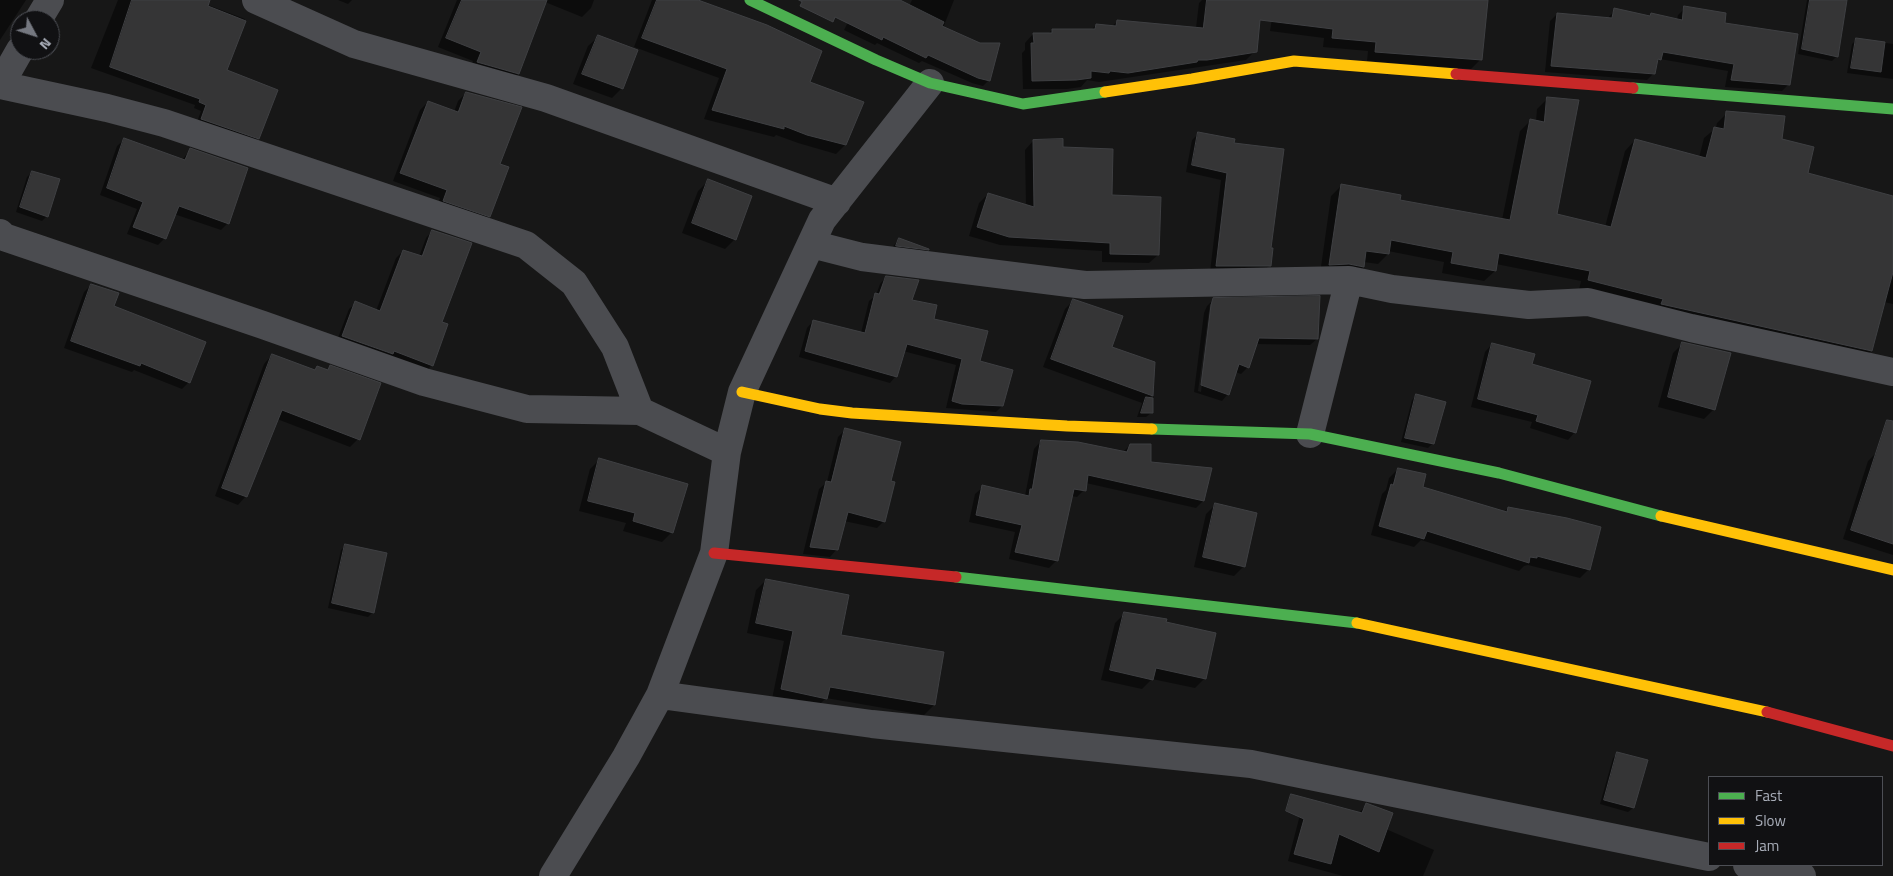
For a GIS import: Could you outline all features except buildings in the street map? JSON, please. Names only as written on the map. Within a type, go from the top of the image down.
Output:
[{"type":"street","points":[[256,0],[354,44],[546,98],[837,202]]},
{"type":"street","points":[[750,0],[876,60],[930,83],[1024,104],[1192,79],[1294,61],[1893,109]]},
{"type":"street","points":[[14,60],[0,85],[107,108],[164,123],[526,245],[574,283],[615,347],[640,411]]},
{"type":"street","points":[[553,876],[626,757],[660,695],[714,553],[727,452],[742,392],[822,220],[930,83]]},
{"type":"street","points":[[0,234],[4,237],[264,325],[424,382],[527,409],[640,411],[727,452]]},
{"type":"street","points":[[811,244],[862,257],[1085,285],[1348,280],[1392,289],[1529,304],[1588,302],[1691,328],[1893,372]]},
{"type":"street","points":[[1310,434],[1348,280]]},
{"type":"street","points":[[742,392],[820,409],[852,413],[1067,426],[1310,434],[1499,474],[1665,517],[1893,570]]},
{"type":"street","points":[[714,553],[956,577],[1349,621],[1778,714],[1893,746]]},
{"type":"street","points":[[660,695],[872,724],[1251,764],[1708,857]]},
{"type":"street","points":[[1752,866],[1802,876]]},
{"type":"traffic: fast","points":[[750,0],[876,60],[930,83],[1023,104],[1105,92]]},
{"type":"traffic: fast","points":[[1633,88],[1893,109]]},
{"type":"traffic: fast","points":[[1152,429],[1310,434],[1499,473],[1661,516]]},
{"type":"traffic: fast","points":[[956,577],[1357,623]]},
{"type":"traffic: slow","points":[[1105,92],[1294,61],[1456,74]]},
{"type":"traffic: slow","points":[[742,392],[820,409],[852,413],[1067,426],[1152,429]]},
{"type":"traffic: slow","points":[[1661,516],[1893,570]]},
{"type":"traffic: slow","points":[[1357,623],[1767,712]]},
{"type":"traffic: jam","points":[[1456,74],[1633,88]]},
{"type":"traffic: jam","points":[[714,553],[956,577]]},
{"type":"traffic: jam","points":[[1767,712],[1893,746]]}]
